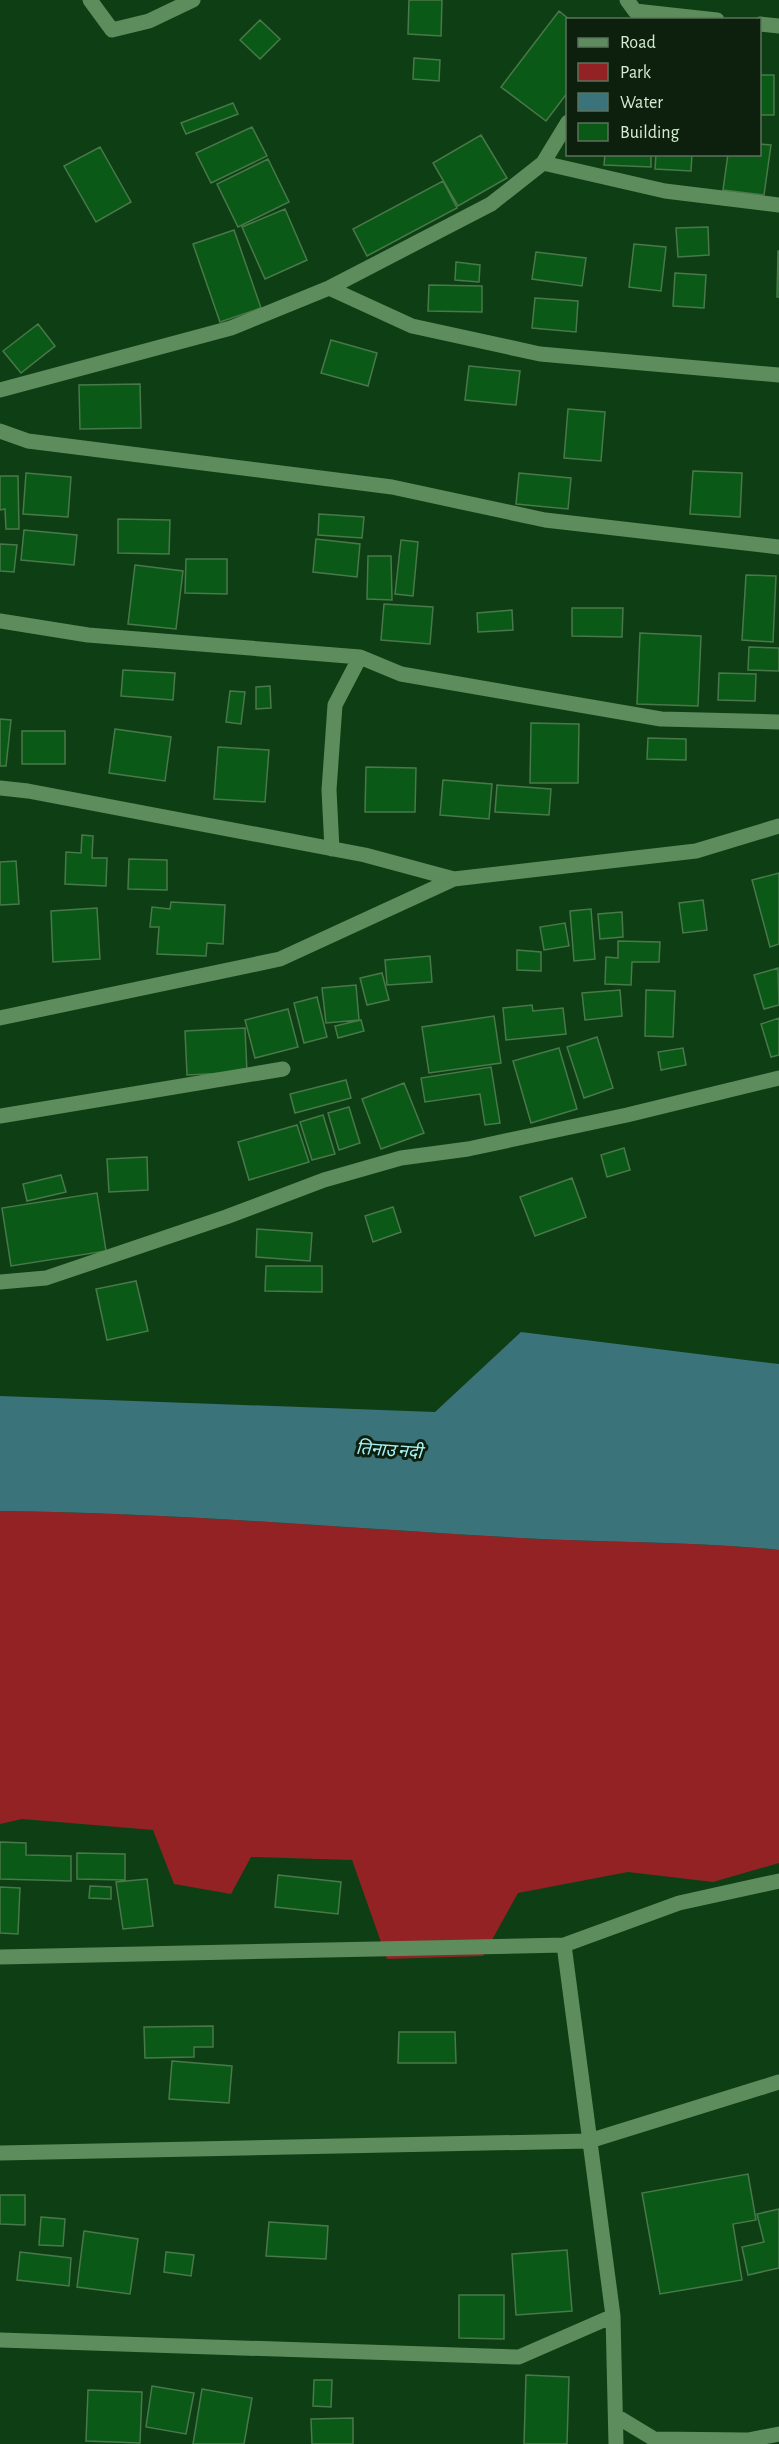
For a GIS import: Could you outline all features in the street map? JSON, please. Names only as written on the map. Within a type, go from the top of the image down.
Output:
[{"type":"street","points":[[90,0],[112,30],[149,21],[193,0]]},
{"type":"street","points":[[631,10],[700,18]]},
{"type":"street","points":[[761,24],[779,26]]},
{"type":"street","points":[[0,390],[231,328],[329,288],[491,204],[543,162],[566,124]]},
{"type":"street","points":[[543,162],[665,191],[779,205]]},
{"type":"street","points":[[329,288],[412,326],[540,354],[779,375]]},
{"type":"street","points":[[0,431],[28,441],[392,487],[545,520],[779,547]]},
{"type":"street","points":[[0,621],[88,635],[360,657],[401,674],[661,719],[779,722]]},
{"type":"street","points":[[332,849],[329,790],[335,705],[360,657]]},
{"type":"street","points":[[0,788],[28,791],[364,855],[454,879]]},
{"type":"street","points":[[0,1018],[280,959],[454,879],[696,851],[779,826]]},
{"type":"street","points":[[0,1116],[283,1069]]},
{"type":"street","points":[[0,1282],[46,1278],[226,1217],[324,1180],[401,1158],[468,1149],[627,1115],[779,1078]]},
{"type":"street","points":[[0,1957],[564,1945],[680,1903],[779,1881]]},
{"type":"street","points":[[564,1945],[613,2316],[616,2444]]},
{"type":"street","points":[[0,2153],[589,2141],[779,2082]]},
{"type":"street","points":[[0,2340],[519,2357],[613,2316]]},
{"type":"street","points":[[616,2416],[654,2439],[748,2440],[779,2434]]},
{"type":"green space","points":[[0,1511],[195,1518],[521,1538],[714,1545],[779,1550],[779,1863],[713,1882],[628,1872],[518,1893],[483,1956],[387,1959],[352,1860],[251,1857],[231,1894],[174,1884],[153,1830],[22,1819],[0,1824]]},
{"type":"water","name":"तिनाउ नदी","points":[[521,1332],[779,1364],[779,1550],[714,1545],[521,1538],[195,1518],[0,1511],[0,1396],[435,1412]]},
{"type":"building","points":[[409,0],[442,0],[441,36],[408,34]]},
{"type":"building","points":[[559,11],[568,18],[566,95],[546,121],[501,87]]},
{"type":"building","points":[[260,20],[280,39],[260,59],[240,40]]},
{"type":"building","points":[[414,58],[440,60],[439,81],[413,79]]},
{"type":"building","points":[[761,75],[774,75],[774,115],[761,115]]},
{"type":"building","points":[[233,103],[238,114],[186,134],[181,123]]},
{"type":"building","points":[[252,127],[267,156],[211,183],[196,153]]},
{"type":"building","points":[[481,135],[507,178],[458,206],[433,163]]},
{"type":"building","points":[[761,144],[771,145],[764,195],[723,190],[728,156],[761,156]]},
{"type":"building","points":[[100,147],[131,202],[96,222],[64,166]]},
{"type":"building","points":[[605,156],[651,156],[651,167],[604,165]]},
{"type":"building","points":[[656,156],[692,156],[691,171],[655,169]]},
{"type":"building","points":[[268,159],[289,202],[238,227],[217,184]]},
{"type":"building","points":[[443,181],[457,208],[367,256],[353,229]]},
{"type":"building","points":[[285,209],[307,260],[265,279],[242,227]]},
{"type":"building","points":[[708,227],[709,255],[678,257],[676,228]]},
{"type":"building","points":[[234,230],[261,308],[220,322],[193,244]]},
{"type":"building","points":[[634,244],[666,247],[661,291],[629,287]]},
{"type":"building","points":[[778,251],[779,297],[777,297]]},
{"type":"building","points":[[536,252],[586,258],[582,286],[532,279]]},
{"type":"building","points":[[456,262],[480,265],[479,282],[455,280]]},
{"type":"building","points":[[675,273],[706,275],[704,308],[673,306]]},
{"type":"building","points":[[429,285],[482,286],[482,312],[428,311]]},
{"type":"building","points":[[535,298],[578,301],[576,332],[532,328]]},
{"type":"building","points":[[38,324],[55,346],[21,373],[3,351]]},
{"type":"building","points":[[331,340],[377,353],[368,386],[321,373]]},
{"type":"building","points":[[469,366],[520,371],[516,405],[465,400]]},
{"type":"building","points":[[140,384],[141,428],[80,429],[79,385]]},
{"type":"building","points":[[568,409],[605,412],[601,461],[564,458]]},
{"type":"building","points":[[693,471],[742,473],[740,517],[690,514]]},
{"type":"building","points":[[26,473],[71,477],[68,517],[23,514]]},
{"type":"building","points":[[519,473],[571,478],[568,509],[516,504]]},
{"type":"building","points":[[0,476],[18,476],[19,529],[6,529],[5,509],[0,510]]},
{"type":"building","points":[[319,514],[364,517],[362,538],[318,535]]},
{"type":"building","points":[[118,519],[170,520],[169,554],[118,553]]},
{"type":"building","points":[[24,530],[77,535],[74,565],[21,560]]},
{"type":"building","points":[[316,539],[360,544],[357,577],[313,572]]},
{"type":"building","points":[[401,540],[418,542],[413,596],[395,594]]},
{"type":"building","points":[[0,544],[17,545],[14,572],[0,571]]},
{"type":"building","points":[[368,556],[391,556],[392,600],[367,599]]},
{"type":"building","points":[[186,559],[227,559],[227,594],[185,593]]},
{"type":"building","points":[[135,565],[183,571],[176,629],[128,624]]},
{"type":"building","points":[[746,575],[776,576],[773,642],[742,640]]},
{"type":"building","points":[[384,604],[433,607],[430,644],[381,640]]},
{"type":"building","points":[[572,608],[623,608],[622,637],[572,636]]},
{"type":"building","points":[[512,610],[513,630],[478,632],[477,613]]},
{"type":"building","points":[[640,633],[701,636],[698,706],[637,704]]},
{"type":"building","points":[[749,647],[779,648],[779,671],[748,670]]},
{"type":"building","points":[[123,670],[175,673],[173,700],[121,696]]},
{"type":"building","points":[[719,673],[756,674],[755,701],[718,700]]},
{"type":"building","points":[[270,686],[271,708],[256,709],[256,687]]},
{"type":"building","points":[[230,691],[245,692],[241,724],[226,722]]},
{"type":"building","points":[[0,719],[11,720],[6,766],[0,766]]},
{"type":"building","points":[[531,723],[579,724],[578,783],[530,783]]},
{"type":"building","points":[[115,729],[171,737],[165,781],[109,773]]},
{"type":"building","points":[[22,731],[65,731],[65,764],[22,764]]},
{"type":"building","points":[[648,738],[686,739],[686,760],[647,759]]},
{"type":"building","points":[[218,747],[269,750],[265,802],[214,799]]},
{"type":"building","points":[[366,767],[416,768],[415,812],[365,812]]},
{"type":"building","points":[[443,780],[492,784],[489,819],[440,815]]},
{"type":"building","points":[[497,785],[551,789],[549,815],[495,812]]},
{"type":"building","points":[[82,835],[93,836],[92,858],[107,858],[106,886],[65,884],[66,852],[81,853]]},
{"type":"building","points":[[129,859],[167,860],[167,890],[128,889]]},
{"type":"building","points":[[16,861],[19,904],[0,905],[0,862]]},
{"type":"building","points":[[779,873],[779,944],[770,947],[752,880]]},
{"type":"building","points":[[703,900],[707,930],[683,933],[679,903]]},
{"type":"building","points":[[171,902],[225,905],[223,944],[207,943],[206,956],[157,954],[159,927],[150,927],[152,907],[170,909]]},
{"type":"building","points":[[97,908],[100,959],[53,962],[51,911]]},
{"type":"building","points":[[591,909],[595,959],[574,961],[570,911]]},
{"type":"building","points":[[622,912],[623,937],[600,939],[598,914]]},
{"type":"building","points":[[565,923],[569,946],[544,950],[540,927]]},
{"type":"building","points":[[618,941],[660,942],[659,962],[632,962],[631,985],[605,984],[606,957],[618,958]]},
{"type":"building","points":[[517,950],[541,952],[541,971],[517,970]]},
{"type":"building","points":[[430,956],[432,982],[387,985],[385,960]]},
{"type":"building","points":[[778,968],[779,1005],[764,1009],[754,975]]},
{"type":"building","points":[[382,973],[389,1000],[367,1005],[360,978]]},
{"type":"building","points":[[356,985],[359,1020],[326,1023],[322,988]]},
{"type":"building","points":[[620,990],[622,1016],[585,1020],[582,993]]},
{"type":"building","points":[[646,990],[675,991],[673,1037],[645,1036]]},
{"type":"building","points":[[317,997],[327,1037],[304,1043],[294,1003]]},
{"type":"building","points":[[532,1005],[533,1011],[563,1008],[566,1034],[506,1040],[503,1008]]},
{"type":"building","points":[[288,1009],[298,1047],[255,1058],[245,1020]]},
{"type":"building","points":[[494,1016],[501,1063],[429,1073],[422,1027]]},
{"type":"building","points":[[779,1018],[779,1055],[771,1057],[761,1024]]},
{"type":"building","points":[[361,1020],[364,1031],[338,1038],[335,1026]]},
{"type":"building","points":[[245,1028],[247,1072],[187,1075],[185,1031]]},
{"type":"building","points":[[597,1037],[613,1088],[584,1098],[567,1047]]},
{"type":"building","points":[[559,1048],[577,1109],[531,1123],[513,1061]]},
{"type":"building","points":[[683,1048],[686,1065],[661,1070],[658,1052]]},
{"type":"building","points":[[491,1067],[500,1123],[485,1125],[480,1094],[425,1102],[421,1078]]},
{"type":"building","points":[[346,1080],[351,1098],[295,1113],[290,1094]]},
{"type":"building","points":[[404,1083],[424,1133],[381,1149],[362,1099]]},
{"type":"building","points":[[349,1107],[360,1143],[339,1150],[328,1113]]},
{"type":"building","points":[[323,1115],[335,1154],[312,1160],[300,1122]]},
{"type":"building","points":[[297,1125],[309,1162],[249,1180],[238,1142]]},
{"type":"building","points":[[624,1148],[630,1170],[607,1177],[601,1155]]},
{"type":"building","points":[[147,1157],[148,1190],[109,1192],[107,1159]]},
{"type":"building","points":[[61,1175],[66,1192],[27,1201],[23,1184]]},
{"type":"building","points":[[572,1178],[586,1217],[535,1236],[520,1197]]},
{"type":"building","points":[[97,1193],[106,1251],[11,1266],[2,1208]]},
{"type":"building","points":[[393,1207],[401,1232],[373,1242],[365,1216]]},
{"type":"building","points":[[257,1229],[312,1233],[310,1261],[256,1257]]},
{"type":"building","points":[[266,1266],[322,1266],[322,1292],[265,1291]]},
{"type":"building","points":[[136,1281],[148,1331],[107,1340],[96,1289]]},
{"type":"building","points":[[0,1842],[26,1843],[26,1855],[71,1856],[71,1881],[0,1879]]},
{"type":"building","points":[[77,1853],[125,1854],[125,1880],[77,1879]]},
{"type":"building","points":[[278,1875],[341,1882],[338,1914],[275,1907]]},
{"type":"building","points":[[147,1879],[153,1926],[123,1929],[116,1882]]},
{"type":"building","points":[[90,1886],[111,1887],[111,1899],[89,1898]]},
{"type":"building","points":[[0,1887],[20,1888],[18,1934],[0,1933]]},
{"type":"building","points":[[213,2026],[213,2047],[194,2047],[194,2057],[145,2058],[144,2027]]},
{"type":"building","points":[[399,2032],[455,2032],[456,2063],[398,2063]]},
{"type":"building","points":[[172,2061],[232,2066],[229,2103],[169,2099]]},
{"type":"building","points":[[748,2174],[756,2220],[733,2224],[742,2280],[660,2294],[642,2193]]},
{"type":"building","points":[[0,2195],[25,2195],[25,2225],[0,2224]]},
{"type":"building","points":[[779,2209],[779,2268],[748,2275],[742,2247],[764,2242],[757,2214]]},
{"type":"building","points":[[41,2217],[65,2219],[63,2246],[39,2245]]},
{"type":"building","points":[[269,2222],[328,2226],[326,2259],[266,2256]]},
{"type":"building","points":[[84,2231],[138,2239],[130,2294],[77,2287]]},
{"type":"building","points":[[567,2250],[572,2311],[516,2315],[512,2254]]},
{"type":"building","points":[[20,2252],[71,2258],[69,2286],[17,2280]]},
{"type":"building","points":[[166,2252],[194,2255],[191,2276],[164,2272]]},
{"type":"building","points":[[459,2295],[504,2295],[504,2339],[459,2338]]},
{"type":"building","points":[[526,2375],[569,2377],[567,2444],[524,2444]]},
{"type":"building","points":[[314,2380],[332,2380],[331,2407],[313,2406]]},
{"type":"building","points":[[152,2386],[194,2393],[186,2434],[146,2427]]},
{"type":"building","points":[[202,2389],[252,2398],[244,2444],[193,2444]]},
{"type":"building","points":[[88,2390],[142,2392],[140,2443],[86,2441]]},
{"type":"building","points":[[353,2418],[353,2444],[312,2444],[311,2419]]}]
